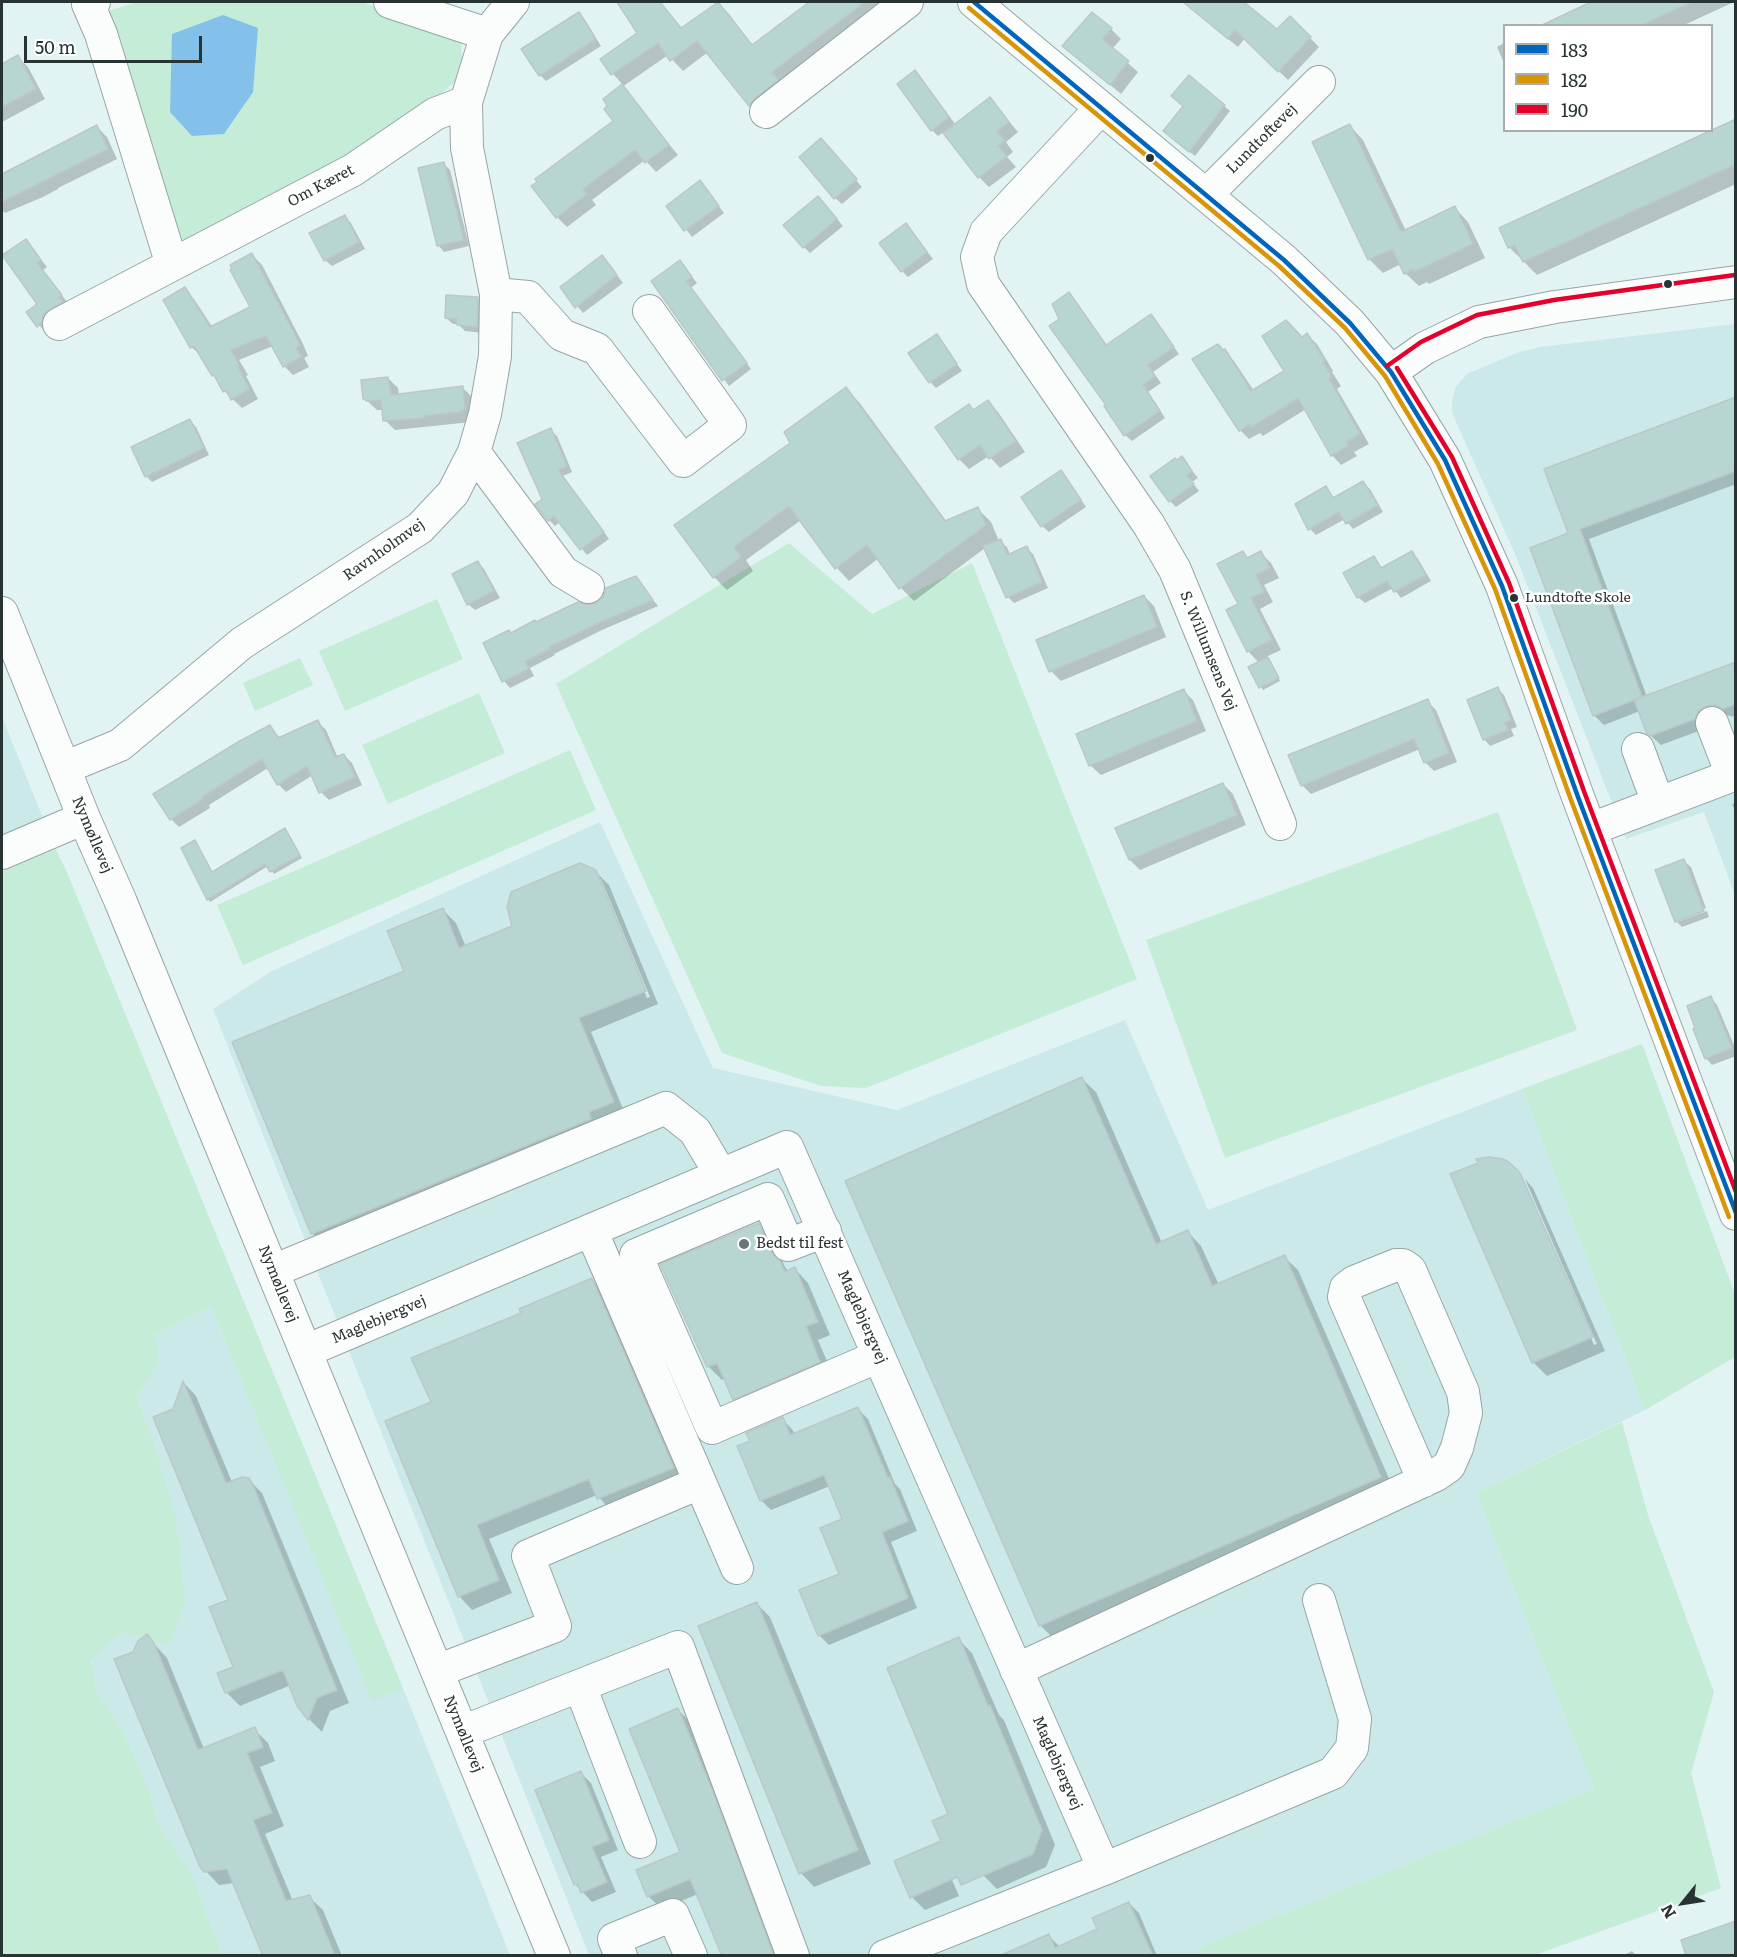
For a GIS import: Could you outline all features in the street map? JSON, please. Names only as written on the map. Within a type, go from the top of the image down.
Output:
[{"type":"street","points":[[90,2],[102,34],[172,265]]},
{"type":"street","points":[[390,2],[487,34]]},
{"type":"street","name":"Ravnholmvej","points":[[64,768],[120,745],[242,643],[420,528],[453,493],[474,452],[486,414],[495,356],[496,294],[467,147],[466,102],[487,34],[513,2]]},
{"type":"street","points":[[766,112],[907,2]]},
{"type":"street","points":[[974,2],[1314,287],[1350,323],[1391,372],[1445,460],[1502,586],[1736,1214]]},
{"type":"street","name":"Lundtoftevej","points":[[1206,195],[1319,82]]},
{"type":"street","name":"Om Kæret","points":[[59,324],[353,170],[435,114],[466,102]]},
{"type":"street","name":"S. Willumsens Vej","points":[[1101,108],[986,232],[977,257],[983,284],[1149,525],[1175,570],[1280,824]]},
{"type":"street","points":[[1391,372],[1425,348],[1479,322],[1555,308],[1736,282]]},
{"type":"street","points":[[496,294],[528,297],[562,335],[597,350],[683,461],[730,425],[649,311]]},
{"type":"street","points":[[474,452],[563,572],[588,587]]},
{"type":"street","name":"Nymøllevej","points":[[2,613],[84,818],[125,911],[554,1956]]},
{"type":"street","points":[[1591,829],[1734,774],[1712,723]]},
{"type":"street","points":[[1638,749],[1658,803]]},
{"type":"street","points":[[2,853],[84,818]]},
{"type":"street","points":[[273,1271],[666,1108],[695,1131],[721,1175]]},
{"type":"street","name":"Maglebjergvej","points":[[306,1351],[788,1147],[1104,1869]]},
{"type":"street","points":[[825,1231],[788,1245],[768,1199],[636,1255],[712,1428],[879,1356]]},
{"type":"street","points":[[591,1230],[737,1568]]},
{"type":"street","points":[[1016,1670],[1424,1481],[1449,1466],[1457,1448],[1466,1413],[1463,1392],[1410,1270],[1403,1265],[1396,1265],[1354,1282],[1346,1288],[1344,1297],[1424,1481]]},
{"type":"street","points":[[437,1671],[555,1626],[528,1556],[699,1483]]},
{"type":"street","points":[[885,1956],[1104,1869],[1333,1773],[1352,1749],[1355,1719],[1319,1600]]},
{"type":"street","points":[[462,1732],[678,1647],[793,1956]]},
{"type":"street","points":[[580,1686],[640,1842]]},
{"type":"street","points":[[621,1956],[614,1939],[673,1915],[691,1956]]},
{"type":"shaded area","name":"Lundtofte Skole","points":[[1735,324],[1735,895],[1704,812],[1626,839],[1515,554],[1452,413],[1452,401],[1455,388],[1467,374],[1516,353],[1540,347]]},
{"type":"shaded area","points":[[2,717],[56,850],[2,871]]},
{"type":"shaded area","points":[[600,822],[713,1068],[897,1110],[1125,1020],[1208,1210],[1522,1089],[1645,1410],[1476,1493],[1594,1789],[1200,1947],[1201,1955],[589,1955],[213,1009],[272,971]]},
{"type":"shaded area","points":[[211,1306],[372,1700],[403,1688],[510,1955],[222,1955],[192,1874],[157,1823],[151,1795],[126,1737],[97,1692],[91,1659],[121,1632],[151,1435],[136,1396],[160,1362],[154,1334]]},
{"type":"green space","points":[[138,2],[361,2],[415,19],[461,40],[462,59],[457,80],[416,115],[337,169],[185,248],[105,12]]},
{"type":"green space","points":[[789,543],[872,614],[972,563],[1137,979],[866,1088],[821,1086],[722,1053],[556,684]]},
{"type":"green space","points":[[437,599],[463,659],[345,711],[319,651]]},
{"type":"green space","points":[[300,658],[313,685],[255,711],[243,683]]},
{"type":"green space","points":[[479,693],[505,753],[388,804],[362,745]]},
{"type":"green space","points":[[570,750],[596,810],[243,965],[217,905]]},
{"type":"green space","points":[[1498,812],[1577,1030],[1225,1158],[1146,940]]},
{"type":"green space","points":[[56,850],[403,1688],[372,1701],[211,1306],[155,1334],[160,1362],[136,1396],[151,1435],[175,1515],[185,1600],[169,1644],[121,1632],[91,1660],[97,1692],[126,1737],[151,1795],[157,1823],[192,1874],[222,1955],[2,1956],[2,871]]},
{"type":"green space","points":[[1642,1044],[1736,1297],[1735,1357],[1645,1410],[1522,1089]]},
{"type":"green space","points":[[1622,1422],[1648,1515],[1714,1692],[1691,1773],[1721,1888],[1535,1955],[1201,1955],[1200,1947],[1594,1789],[1476,1493]]},
{"type":"water","points":[[223,15],[258,28],[253,92],[224,134],[192,136],[170,112],[172,34]]},
{"type":"building","points":[[617,2],[660,2],[681,28],[718,2],[752,45],[809,2],[865,2],[772,72],[778,80],[755,98],[749,106],[697,41],[670,61],[658,43],[611,75],[600,59],[637,33]]},
{"type":"building","points":[[1183,2],[1244,2],[1277,29],[1290,16],[1311,37],[1278,72],[1235,30],[1228,39]]},
{"type":"building","points":[[1591,2],[1692,2],[1644,24],[1544,24]]},
{"type":"building","points":[[579,12],[596,39],[539,76],[521,49]]},
{"type":"building","points":[[1092,12],[1112,28],[1102,39],[1129,61],[1110,85],[1062,46]]},
{"type":"building","points":[[18,55],[36,89],[2,107],[2,64]]},
{"type":"building","points":[[915,70],[949,117],[931,131],[897,84]]},
{"type":"building","points":[[1189,75],[1225,105],[1189,152],[1163,131],[1183,106],[1171,96]]},
{"type":"building","points":[[622,84],[669,145],[645,163],[635,150],[583,189],[587,194],[556,218],[531,186],[537,182],[535,179],[613,121],[604,109],[607,106],[603,99]]},
{"type":"building","points":[[990,97],[1009,122],[997,131],[1005,141],[998,146],[1007,156],[978,178],[943,133]]},
{"type":"building","points":[[1736,119],[1736,164],[1523,262],[1515,245],[1508,248],[1499,228],[1708,132],[1713,132],[1713,130]]},
{"type":"building","points":[[1350,124],[1401,232],[1455,206],[1473,244],[1414,272],[1413,269],[1404,274],[1392,249],[1368,260],[1312,142]]},
{"type":"building","points":[[97,125],[108,149],[2,202],[2,174]]},
{"type":"building","points":[[821,138],[857,179],[834,199],[799,157]]},
{"type":"building","points":[[444,162],[464,240],[437,246],[418,168]]},
{"type":"building","points":[[700,180],[719,206],[684,231],[666,206]]},
{"type":"building","points":[[818,196],[837,219],[803,248],[783,225]]},
{"type":"building","points":[[345,215],[359,242],[324,261],[309,233]]},
{"type":"building","points":[[906,223],[927,252],[901,272],[879,243]]},
{"type":"building","points":[[26,239],[41,260],[37,263],[62,295],[59,297],[63,302],[44,314],[41,324],[37,327],[26,312],[37,304],[2,255]]},
{"type":"building","points":[[252,253],[294,333],[300,346],[296,348],[301,357],[283,367],[266,336],[231,350],[249,389],[231,400],[226,390],[223,392],[214,375],[212,376],[194,346],[190,348],[163,300],[185,287],[210,327],[250,307],[230,270],[232,269],[230,265]]},
{"type":"building","points":[[602,255],[617,275],[575,308],[560,287]]},
{"type":"building","points":[[680,260],[692,277],[686,281],[747,363],[722,381],[651,281]]},
{"type":"building","points":[[1069,292],[1106,345],[1151,314],[1174,347],[1148,365],[1155,376],[1143,385],[1160,411],[1124,436],[1104,406],[1106,405],[1049,326],[1059,319],[1052,304]]},
{"type":"building","points":[[446,295],[478,297],[477,327],[457,325],[457,319],[445,318]]},
{"type":"building","points":[[1286,320],[1302,337],[1307,333],[1325,361],[1323,362],[1332,377],[1329,379],[1360,434],[1346,442],[1348,446],[1331,456],[1298,398],[1252,427],[1250,424],[1239,431],[1192,359],[1218,344],[1223,350],[1225,349],[1251,391],[1284,371],[1262,336]]},
{"type":"building","points":[[937,334],[957,364],[929,383],[908,353]]},
{"type":"building","points":[[388,377],[391,395],[463,386],[465,410],[424,416],[424,418],[383,421],[381,400],[366,401],[363,399],[361,380]]},
{"type":"building","points":[[846,387],[945,521],[978,507],[986,525],[899,589],[867,545],[835,569],[789,506],[734,547],[741,557],[713,578],[674,525],[790,443],[784,432]]},
{"type":"building","points":[[1736,397],[1736,471],[1580,529],[1642,697],[1593,716],[1530,548],[1568,533],[1544,469]]},
{"type":"building","points":[[988,400],[1016,441],[989,459],[980,445],[958,460],[935,427],[969,404],[973,410]]},
{"type":"building","points":[[190,419],[204,448],[145,477],[131,447]]},
{"type":"building","points":[[551,428],[567,466],[558,470],[604,532],[580,550],[554,516],[548,521],[535,504],[542,499],[517,443]]},
{"type":"building","points":[[1182,456],[1192,471],[1187,475],[1194,484],[1169,502],[1150,476],[1175,458],[1177,460]]},
{"type":"building","points":[[1061,470],[1081,500],[1041,527],[1021,497]]},
{"type":"building","points":[[1363,481],[1378,505],[1346,524],[1339,512],[1308,530],[1295,504],[1326,486],[1333,498]]},
{"type":"building","points":[[1001,539],[1007,555],[1027,546],[1042,582],[1006,598],[983,546]]},
{"type":"building","points":[[1243,551],[1247,558],[1261,551],[1270,568],[1256,575],[1264,592],[1251,598],[1272,640],[1247,652],[1226,610],[1238,604],[1217,564]]},
{"type":"building","points":[[1412,551],[1426,575],[1394,592],[1387,581],[1357,598],[1343,573],[1374,556],[1381,568]]},
{"type":"building","points":[[478,561],[494,591],[467,605],[452,574]]},
{"type":"building","points":[[636,576],[653,600],[549,647],[550,649],[525,661],[529,669],[502,682],[483,643],[509,630],[511,633],[578,602],[587,605],[596,603],[603,597],[606,588]]},
{"type":"building","points":[[1144,595],[1157,627],[1049,672],[1036,640]]},
{"type":"building","points":[[1268,657],[1279,678],[1259,688],[1248,667]]},
{"type":"building","points":[[1736,662],[1736,704],[1723,709],[1715,705],[1706,706],[1698,711],[1695,719],[1650,736],[1647,734],[1634,700]]},
{"type":"building","points":[[1498,687],[1511,720],[1505,723],[1508,730],[1483,740],[1467,700]]},
{"type":"building","points":[[1184,689],[1197,721],[1089,766],[1076,734]]},
{"type":"building","points":[[1428,699],[1449,753],[1424,763],[1414,739],[1301,786],[1288,755]]},
{"type":"building","points":[[318,720],[335,757],[344,754],[355,777],[319,793],[307,766],[277,785],[262,759],[170,820],[153,794],[270,725],[278,738]]},
{"type":"building","points":[[1223,783],[1237,815],[1129,860],[1115,828]]},
{"type":"building","points":[[285,828],[300,855],[270,872],[265,864],[207,900],[181,848],[195,840],[212,872]]},
{"type":"building","points":[[1684,859],[1704,911],[1675,922],[1655,870]]},
{"type":"building","points":[[580,863],[596,870],[646,991],[579,1018],[614,1102],[589,1112],[591,1119],[311,1234],[232,1042],[404,971],[387,931],[443,908],[459,948],[512,926],[507,907],[511,892]]},
{"type":"building","points":[[1711,996],[1732,1048],[1705,1059],[1687,1006]]},
{"type":"building","points":[[1082,1077],[1156,1244],[1188,1230],[1212,1286],[1285,1255],[1381,1477],[1039,1626],[845,1181]]},
{"type":"building","points":[[1489,1157],[1509,1162],[1520,1173],[1593,1337],[1532,1363],[1450,1174],[1478,1163],[1476,1159]]},
{"type":"building","points":[[759,1223],[771,1252],[780,1261],[785,1272],[795,1267],[818,1322],[806,1326],[820,1362],[733,1400],[717,1363],[707,1367],[660,1264]]},
{"type":"building","points":[[592,1278],[674,1468],[597,1499],[589,1479],[477,1525],[499,1580],[458,1597],[385,1421],[431,1402],[411,1358],[521,1313],[519,1309]]},
{"type":"building","points":[[183,1381],[226,1483],[242,1477],[249,1478],[252,1483],[337,1690],[317,1698],[308,1720],[297,1706],[283,1670],[225,1693],[217,1673],[233,1667],[209,1607],[228,1600],[153,1417],[173,1409]]},
{"type":"building","points":[[858,1407],[908,1521],[882,1532],[908,1598],[818,1636],[799,1590],[839,1574],[820,1528],[842,1519],[824,1475],[760,1501],[737,1446],[750,1441],[746,1433],[783,1417],[790,1435]]},
{"type":"building","points":[[757,1602],[858,1850],[799,1874],[698,1626]]},
{"type":"building","points":[[147,1634],[154,1643],[198,1750],[255,1727],[263,1747],[247,1753],[272,1813],[253,1820],[286,1901],[310,1895],[335,1956],[263,1956],[227,1869],[204,1872],[200,1867],[114,1659],[133,1652],[138,1641]]},
{"type":"building","points":[[959,1637],[1042,1830],[1033,1854],[961,1885],[957,1877],[910,1898],[894,1861],[941,1841],[932,1821],[948,1814],[887,1668]]},
{"type":"building","points":[[678,1708],[713,1792],[774,1956],[722,1956],[690,1879],[647,1897],[636,1870],[680,1852],[629,1729]]},
{"type":"building","points":[[581,1771],[609,1840],[592,1847],[607,1882],[581,1893],[578,1884],[574,1885],[535,1790]]},
{"type":"building","points":[[1129,1902],[1153,1956],[999,1956],[1049,1934],[1055,1948],[1097,1929],[1092,1918]]},
{"type":"building","points":[[1736,1921],[1736,1956],[1686,1956],[1681,1940]]},
{"type":"transit line","name":"183","points":[[974,2],[1284,260],[1350,323],[1391,372],[1445,460],[1502,586],[1578,797],[1736,1213]]},
{"type":"transit line","name":"182","points":[[969,8],[1279,266],[1345,328],[1385,376],[1438,464],[1495,589],[1571,800],[1729,1217]]},
{"type":"transit line","name":"190","points":[[1387,366],[1421,342],[1477,315],[1554,300],[1735,275]]},
{"type":"transit line","name":"190","points":[[1397,368],[1452,457],[1509,583],[1585,794],[1736,1192]]},
{"type":"place","name":"Lundtofte Skole","points":[[1514,598]]},
{"type":"place","name":"Bedst til fest","points":[[744,1244]]}]
